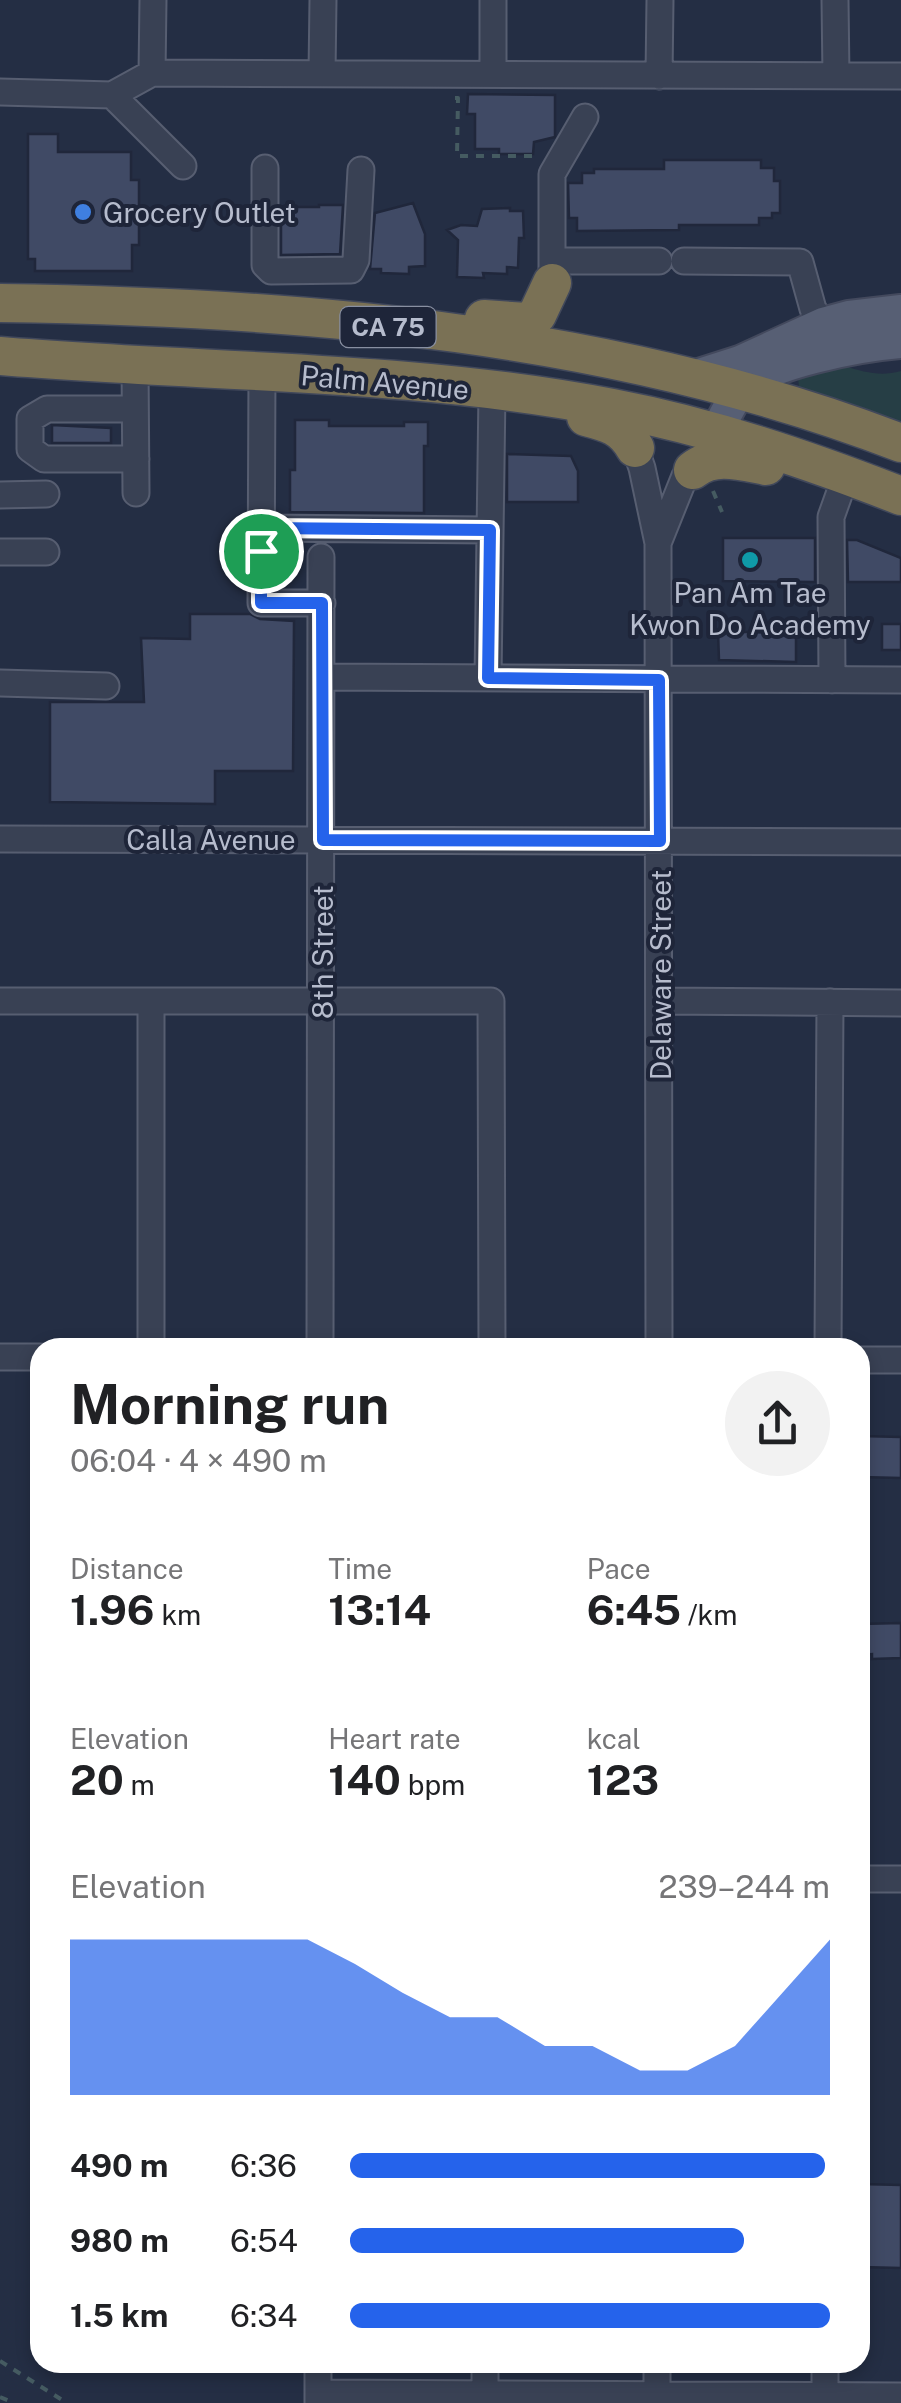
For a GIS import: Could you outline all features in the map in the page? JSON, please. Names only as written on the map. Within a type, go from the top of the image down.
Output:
[{"type":"highway","points":[[248,312],[344,303],[527,322],[537,315],[552,272]]},
{"type":"highway","points":[[552,272],[558,309],[566,323],[580,331],[614,338],[675,373]]},
{"type":"highway","name":"Palm Avenue","points":[[0,303],[248,312],[438,333],[616,359],[741,389]]},
{"type":"highway","name":"Palm Avenue","points":[[0,356],[382,378],[612,408],[716,432]]},
{"type":"highway","name":"CA 75","points":[[741,389],[901,443]]},
{"type":"highway","points":[[510,393],[614,424],[626,433],[635,448]]},
{"type":"highway","name":"CA 75","points":[[716,432],[901,496]]},
{"type":"highway","points":[[702,478],[705,460],[728,459],[799,471],[837,472]]},
{"type":"main road","points":[[675,373],[740,362],[823,324],[901,312]]},
{"type":"main road","points":[[716,432],[741,389],[810,358],[858,345],[901,342]]},
{"type":"street","points":[[152,73],[153,0]]},
{"type":"street","points":[[322,0],[322,73]]},
{"type":"street","points":[[492,74],[493,0]]},
{"type":"street","points":[[660,0],[660,76]]},
{"type":"street","points":[[835,0],[836,76]]},
{"type":"street","points":[[0,92],[112,95],[152,73],[901,76]]},
{"type":"street","points":[[112,95],[183,166]]},
{"type":"street","points":[[585,117],[552,174],[552,272],[672,261],[800,262],[814,309],[823,324]]},
{"type":"street","points":[[265,168],[265,265],[271,270],[351,270],[356,260],[360,170]]},
{"type":"street","points":[[134,366],[136,493]]},
{"type":"street","points":[[262,372],[261,603],[322,603]]},
{"type":"street","points":[[488,678],[490,530],[510,393]]},
{"type":"street","points":[[135,408],[47,409],[30,419],[30,449],[44,458],[136,458]]},
{"type":"street","name":"Delaware Street","points":[[635,448],[658,543],[658,1338]]},
{"type":"street","points":[[832,680],[831,517],[837,472]]},
{"type":"street","name":"Delaware Street","points":[[658,543],[685,476],[702,478]]},
{"type":"street","points":[[0,495],[46,494]]},
{"type":"street","points":[[261,528],[490,530]]},
{"type":"street","points":[[0,552],[46,552]]},
{"type":"street","name":"8th Street","points":[[320,1338],[322,557]]},
{"type":"street","points":[[322,678],[901,680]]},
{"type":"street","points":[[0,683],[106,686]]},
{"type":"street","name":"Calla Avenue","points":[[0,839],[901,842]]},
{"type":"street","points":[[0,1000],[490,1001],[492,1338]]},
{"type":"street","points":[[151,1001],[151,1338]]},
{"type":"street","points":[[660,1001],[901,1004]]},
{"type":"street","points":[[828,1338],[830,1002]]},
{"type":"street","points":[[0,1357],[30,1357]]},
{"type":"street","points":[[870,1360],[901,1360]]},
{"type":"street","points":[[870,1878],[901,1879]]},
{"type":"street","points":[[658,2373],[658,2399]]},
{"type":"street","points":[[826,2373],[826,2395]]},
{"type":"street","points":[[318,2398],[901,2396]]},
{"type":"path","points":[[450,98],[458,98],[457,156],[534,158],[542,147]]},
{"type":"path","points":[[702,478],[722,512]]},
{"type":"path","points":[[0,2361],[67,2403]]},
{"type":"path","points":[[0,2396],[14,2403]]},
{"type":"shaded area","points":[[844,366],[879,374],[901,371],[901,422],[799,387],[798,377]]},
{"type":"building","points":[[468,94],[555,95],[555,137],[534,142],[533,154],[475,149],[475,114],[467,114]]},
{"type":"building","name":"Grocery Outlet","points":[[28,134],[58,134],[58,152],[131,152],[131,180],[139,180],[139,245],[132,245],[132,271],[35,271],[35,259],[28,259]]},
{"type":"building","points":[[664,160],[761,160],[761,168],[774,168],[774,181],[780,181],[780,213],[772,213],[772,218],[759,218],[759,225],[577,231],[577,218],[569,218],[568,183],[582,183],[582,173],[594,173],[594,169],[664,169]]},
{"type":"building","points":[[413,203],[425,234],[425,266],[409,267],[409,274],[370,269],[375,213]]},
{"type":"building","points":[[343,205],[340,254],[281,255],[281,207]]},
{"type":"building","points":[[482,209],[523,211],[524,238],[519,238],[518,268],[507,267],[507,274],[483,273],[484,278],[457,277],[458,240],[447,230],[461,225],[477,226]]},
{"type":"building","points":[[295,420],[329,420],[329,426],[404,426],[404,422],[428,422],[424,513],[290,512]]},
{"type":"building","points":[[52,425],[111,428],[111,443],[52,443]]},
{"type":"building","points":[[507,454],[571,456],[578,471],[578,502],[507,502]]},
{"type":"building","points":[[723,538],[815,538],[815,582],[723,581]]},
{"type":"building","points":[[847,540],[857,540],[901,558],[901,582],[848,582]]},
{"type":"building","points":[[190,614],[250,614],[260,619],[294,621],[293,771],[215,771],[215,804],[50,802],[50,702],[144,702],[141,638],[190,639]]},
{"type":"building","points":[[882,624],[901,624],[901,650],[882,650]]},
{"type":"building","points":[[718,632],[796,632],[796,662],[719,660]]},
{"type":"building","points":[[870,1436],[901,1437],[901,1478],[870,1477]]},
{"type":"building","points":[[901,1623],[901,1658],[872,1659],[870,1624]]},
{"type":"building","points":[[870,2184],[901,2185],[901,2268],[870,2267]]},
{"type":"place","name":"Grocery Outlet","points":[[83,212]]},
{"type":"place","name":"Pan Am Tae Kwon Do Academy","points":[[750,560]]},
{"type":"route","points":[[261,528],[490,530],[488,678],[659,680],[660,841],[323,840],[322,603],[261,603],[261,551],[261,528]]}]
